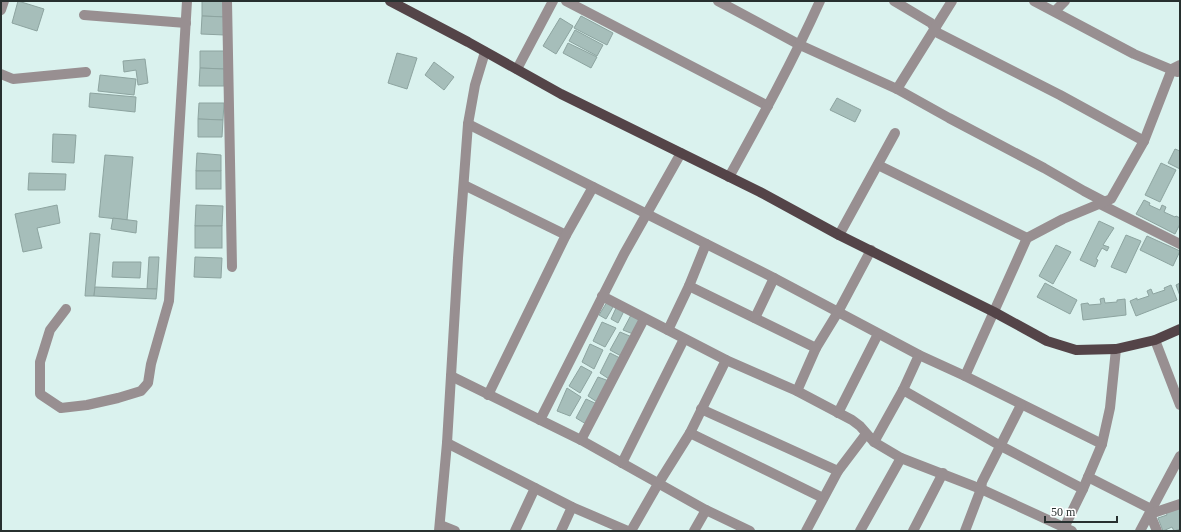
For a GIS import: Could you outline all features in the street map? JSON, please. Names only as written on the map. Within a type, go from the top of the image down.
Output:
[{"type":"main road","points":[[390,1],[468,42],[561,94],[729,177],[840,235],[994,312],[1047,341],[1076,350],[1116,349],[1155,340],[1180,329]]},
{"type":"street","points":[[1,10],[4,1]]},
{"type":"street","points":[[66,309],[50,330],[40,362],[40,394],[61,408],[87,405],[141,391],[148,383],[151,364],[169,301],[187,1]]},
{"type":"street","points":[[227,1],[232,267]]},
{"type":"street","points":[[517,69],[552,1]]},
{"type":"street","points":[[566,1],[768,106]]},
{"type":"street","points":[[718,1],[800,45],[897,89],[1044,168],[1103,203],[1180,244]]},
{"type":"street","points":[[729,177],[800,45],[820,1]]},
{"type":"street","points":[[894,1],[931,23],[938,33],[1060,95],[1144,141]]},
{"type":"street","points":[[897,89],[952,1]]},
{"type":"street","points":[[965,376],[1027,238],[1063,219],[1111,199],[1117,191],[1144,141],[1177,69],[1134,54],[1034,1]]},
{"type":"street","points":[[1055,12],[1065,1]]},
{"type":"street","points":[[84,15],[186,23]]},
{"type":"street","points":[[455,531],[440,528],[468,124],[475,85],[485,52]]},
{"type":"street","points":[[1,74],[12,80],[86,72]]},
{"type":"street","points":[[468,124],[774,278],[919,355],[965,376],[1102,444]]},
{"type":"street","points":[[840,235],[895,133]]},
{"type":"street","points":[[540,420],[602,296],[680,153]]},
{"type":"street","points":[[878,165],[1027,238]]},
{"type":"street","points":[[464,185],[566,235]]},
{"type":"street","points":[[488,395],[566,235],[593,187]]},
{"type":"street","points":[[668,330],[689,286],[706,244]]},
{"type":"street","points":[[797,391],[816,348],[838,312],[871,250]]},
{"type":"street","points":[[755,318],[774,278]]},
{"type":"street","points":[[689,286],[816,348]]},
{"type":"street","points":[[602,296],[726,360],[797,391],[838,413],[856,423],[874,442],[901,458],[981,489],[1068,529],[1083,488],[1102,444],[1110,408],[1116,349]]},
{"type":"street","points":[[581,440],[644,318]]},
{"type":"street","points":[[838,413],[878,334]]},
{"type":"street","points":[[622,463],[684,339]]},
{"type":"street","points":[[1155,340],[1180,405]]},
{"type":"street","points":[[874,442],[903,390],[919,355]]},
{"type":"street","points":[[631,531],[690,433],[726,360]]},
{"type":"street","points":[[451,376],[581,440],[706,510],[750,531]]},
{"type":"street","points":[[903,390],[999,445],[1083,488]]},
{"type":"street","points":[[965,531],[981,489],[982,482],[999,445],[1021,405]]},
{"type":"street","points":[[701,410],[838,471]]},
{"type":"street","points":[[690,433],[823,498]]},
{"type":"street","points":[[806,531],[838,471],[866,434]]},
{"type":"street","points":[[447,443],[572,507],[628,531]]},
{"type":"street","points":[[1140,531],[1180,456]]},
{"type":"street","points":[[860,531],[901,458]]},
{"type":"street","points":[[913,531],[943,474]]},
{"type":"street","points":[[1088,477],[1150,512],[1157,531]]},
{"type":"street","points":[[515,531],[535,488]]},
{"type":"street","points":[[1150,512],[1180,504]]},
{"type":"street","points":[[560,531],[572,507]]},
{"type":"street","points":[[694,531],[706,510]]},
{"type":"building","points":[[18,1],[44,9],[37,31],[12,23]]},
{"type":"building","points":[[202,1],[227,1],[226,17],[202,16]]},
{"type":"building","points":[[202,16],[226,17],[225,35],[201,34]]},
{"type":"building","points":[[581,16],[613,33],[607,45],[574,28]]},
{"type":"building","points":[[560,18],[573,26],[556,54],[543,46]]},
{"type":"building","points":[[575,30],[603,45],[597,56],[569,41]]},
{"type":"building","points":[[568,43],[597,57],[591,68],[563,53]]},
{"type":"building","points":[[200,51],[225,51],[224,69],[200,68]]},
{"type":"building","points":[[397,53],[417,58],[407,89],[388,83]]},
{"type":"building","points":[[145,59],[148,83],[138,85],[136,70],[124,72],[123,61]]},
{"type":"building","points":[[434,62],[454,77],[444,90],[425,75]]},
{"type":"building","points":[[200,68],[224,69],[224,86],[199,86]]},
{"type":"building","points":[[100,75],[136,79],[134,95],[98,91]]},
{"type":"building","points":[[90,93],[136,97],[135,112],[89,107]]},
{"type":"building","points":[[837,98],[861,110],[855,122],[830,110]]},
{"type":"building","points":[[199,103],[224,103],[223,120],[198,119]]},
{"type":"building","points":[[198,119],[223,120],[222,137],[198,137]]},
{"type":"building","points":[[53,134],[76,135],[74,163],[52,162]]},
{"type":"building","points":[[1175,149],[1180,151],[1180,169],[1168,163]]},
{"type":"building","points":[[197,153],[221,155],[221,171],[196,171]]},
{"type":"building","points":[[105,155],[133,157],[127,220],[99,217]]},
{"type":"building","points":[[1161,163],[1176,170],[1160,202],[1145,195]]},
{"type":"building","points":[[196,171],[221,171],[221,189],[196,189]]},
{"type":"building","points":[[29,173],[66,174],[65,190],[28,190]]},
{"type":"building","points":[[1144,200],[1150,203],[1149,205],[1160,210],[1162,205],[1166,207],[1164,212],[1180,218],[1180,224],[1175,234],[1136,214]]},
{"type":"building","points":[[57,205],[60,223],[37,228],[42,248],[23,252],[15,214]]},
{"type":"building","points":[[196,205],[223,206],[222,226],[195,226]]},
{"type":"building","points":[[113,218],[137,221],[136,233],[111,229]]},
{"type":"building","points":[[1099,221],[1114,228],[1103,245],[1109,247],[1107,251],[1102,248],[1096,259],[1098,260],[1095,267],[1080,260]]},
{"type":"building","points":[[195,226],[222,226],[222,248],[195,248]]},
{"type":"building","points":[[90,233],[100,234],[94,296],[85,296]]},
{"type":"building","points":[[1126,235],[1141,241],[1126,273],[1111,267]]},
{"type":"building","points":[[1147,236],[1180,251],[1173,266],[1140,250]]},
{"type":"building","points":[[1056,245],[1071,252],[1053,284],[1039,276]]},
{"type":"building","points":[[149,257],[159,257],[157,289],[147,289]]},
{"type":"building","points":[[195,257],[222,258],[221,278],[194,277]]},
{"type":"building","points":[[113,262],[141,262],[140,278],[112,277]]},
{"type":"building","points":[[1045,283],[1077,300],[1070,314],[1037,297]]},
{"type":"building","points":[[1180,283],[1180,296],[1176,285]]},
{"type":"building","points":[[1171,285],[1177,300],[1136,316],[1130,301],[1149,296],[1147,291],[1151,289],[1153,294],[1165,290],[1164,288]]},
{"type":"building","points":[[95,287],[157,289],[156,299],[94,296]]},
{"type":"building","points":[[1104,298],[1105,303],[1117,302],[1117,300],[1125,299],[1126,315],[1083,320],[1081,304],[1101,304],[1100,299]]},
{"type":"building","points":[[607,302],[613,307],[606,319],[599,315]]},
{"type":"building","points":[[616,308],[624,311],[618,323],[611,319]]},
{"type":"building","points":[[631,315],[640,320],[633,334],[623,330]]},
{"type":"building","points":[[602,322],[616,328],[605,347],[593,341]]},
{"type":"building","points":[[620,332],[632,337],[621,356],[610,350]]},
{"type":"building","points":[[590,344],[603,350],[594,369],[582,362]]},
{"type":"building","points":[[610,353],[620,358],[609,379],[600,373]]},
{"type":"building","points":[[581,366],[592,372],[580,393],[569,386]]},
{"type":"building","points":[[598,377],[609,381],[597,402],[588,396]]},
{"type":"building","points":[[567,388],[581,397],[570,416],[557,411]]},
{"type":"building","points":[[586,399],[597,404],[586,424],[576,418]]},
{"type":"building","points":[[1178,505],[1180,509],[1180,529],[1174,531],[1172,527],[1163,531],[1158,518],[1167,515],[1165,510]]}]
